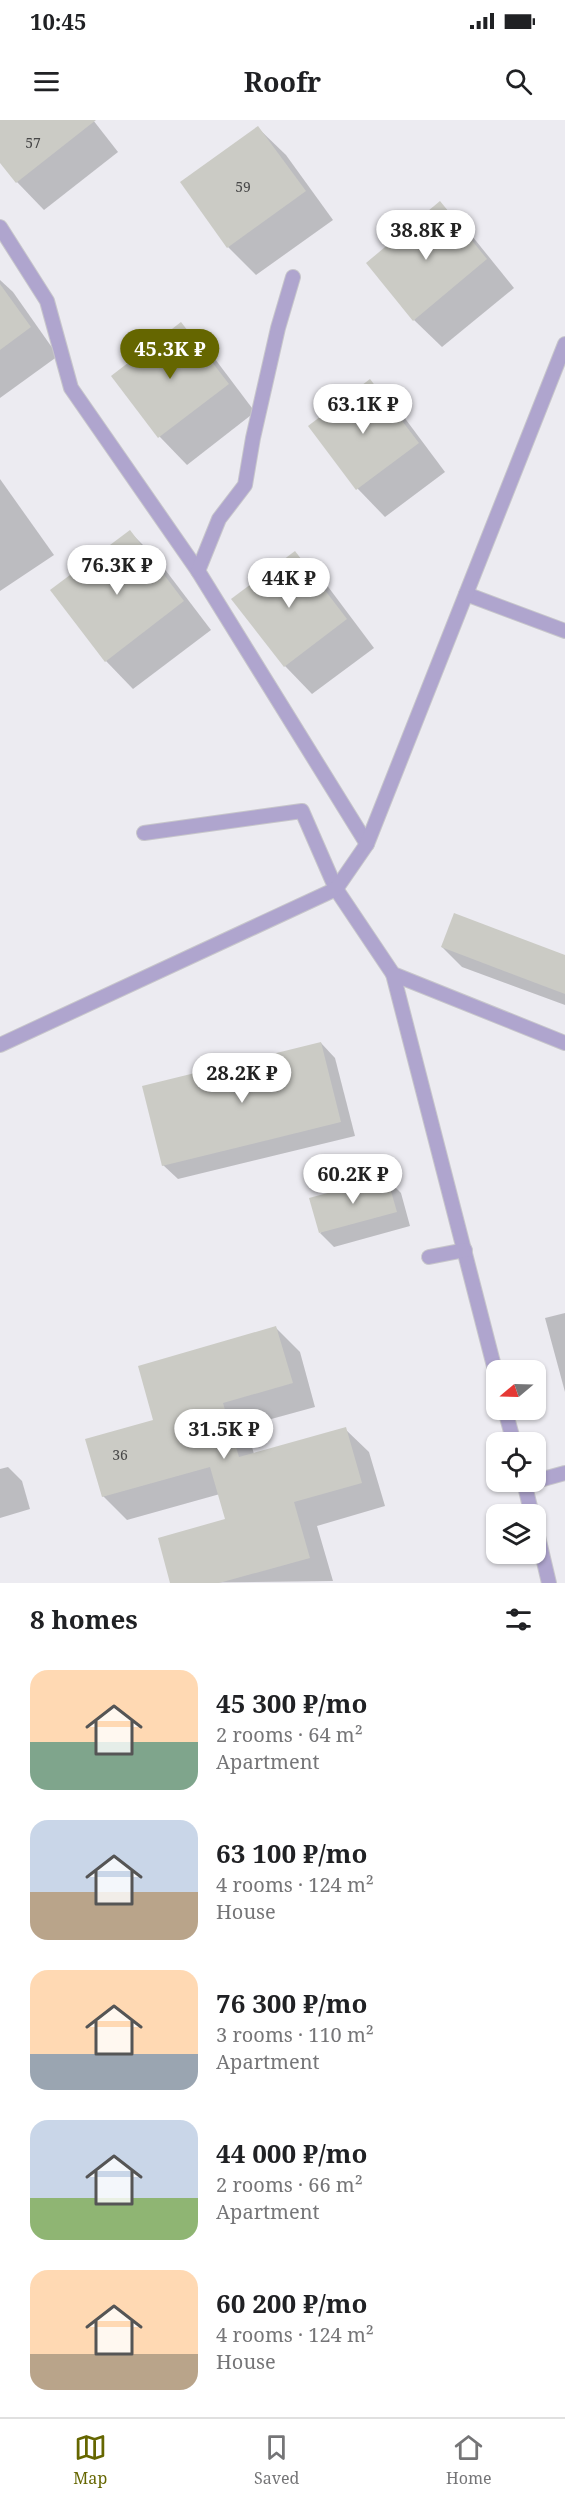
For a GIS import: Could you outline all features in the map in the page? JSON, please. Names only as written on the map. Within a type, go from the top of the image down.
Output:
[{"type":"lane","points":[[0,227],[47,301],[71,388],[198,571],[367,844]]},
{"type":"lane","points":[[198,571],[219,519],[245,485],[273,350],[293,277]]},
{"type":"lane","points":[[0,1045],[336,889],[367,844],[565,344]]},
{"type":"lane","points":[[466,594],[565,631]]},
{"type":"lane","points":[[144,833],[302,811],[336,889],[393,974],[492,1360]]},
{"type":"lane","points":[[393,974],[565,1043]]},
{"type":"lane","points":[[429,1257],[465,1250]]},
{"type":"lane","points":[[546,1478],[565,1473]]},
{"type":"lane","points":[[545,1564],[549,1583]]},
{"type":"building","points":[[0,120],[96,120],[16,183],[0,163]]},
{"type":"building","points":[[258,126],[306,191],[227,248],[180,182]]},
{"type":"building","points":[[440,201],[487,259],[413,321],[366,263]]},
{"type":"building","points":[[0,284],[31,327],[0,350]]},
{"type":"building","points":[[181,322],[229,384],[158,438],[111,376]]},
{"type":"building","points":[[370,379],[419,443],[356,490],[308,426]]},
{"type":"building","points":[[130,530],[184,601],[105,662],[50,590]]},
{"type":"building","points":[[295,551],[347,619],[284,667],[231,599]]},
{"type":"building","points":[[454,913],[565,955],[565,994],[441,947]]},
{"type":"building","points":[[321,1042],[341,1122],[162,1166],[142,1086]]},
{"type":"building","points":[[387,1177],[397,1212],[319,1233],[309,1198]]},
{"type":"building","points":[[276,1326],[293,1383],[223,1403],[239,1457],[346,1427],[362,1483],[294,1502],[310,1558],[219,1583],[170,1583],[158,1538],[225,1519],[210,1467],[102,1497],[85,1439],[153,1420],[138,1366]]}]
